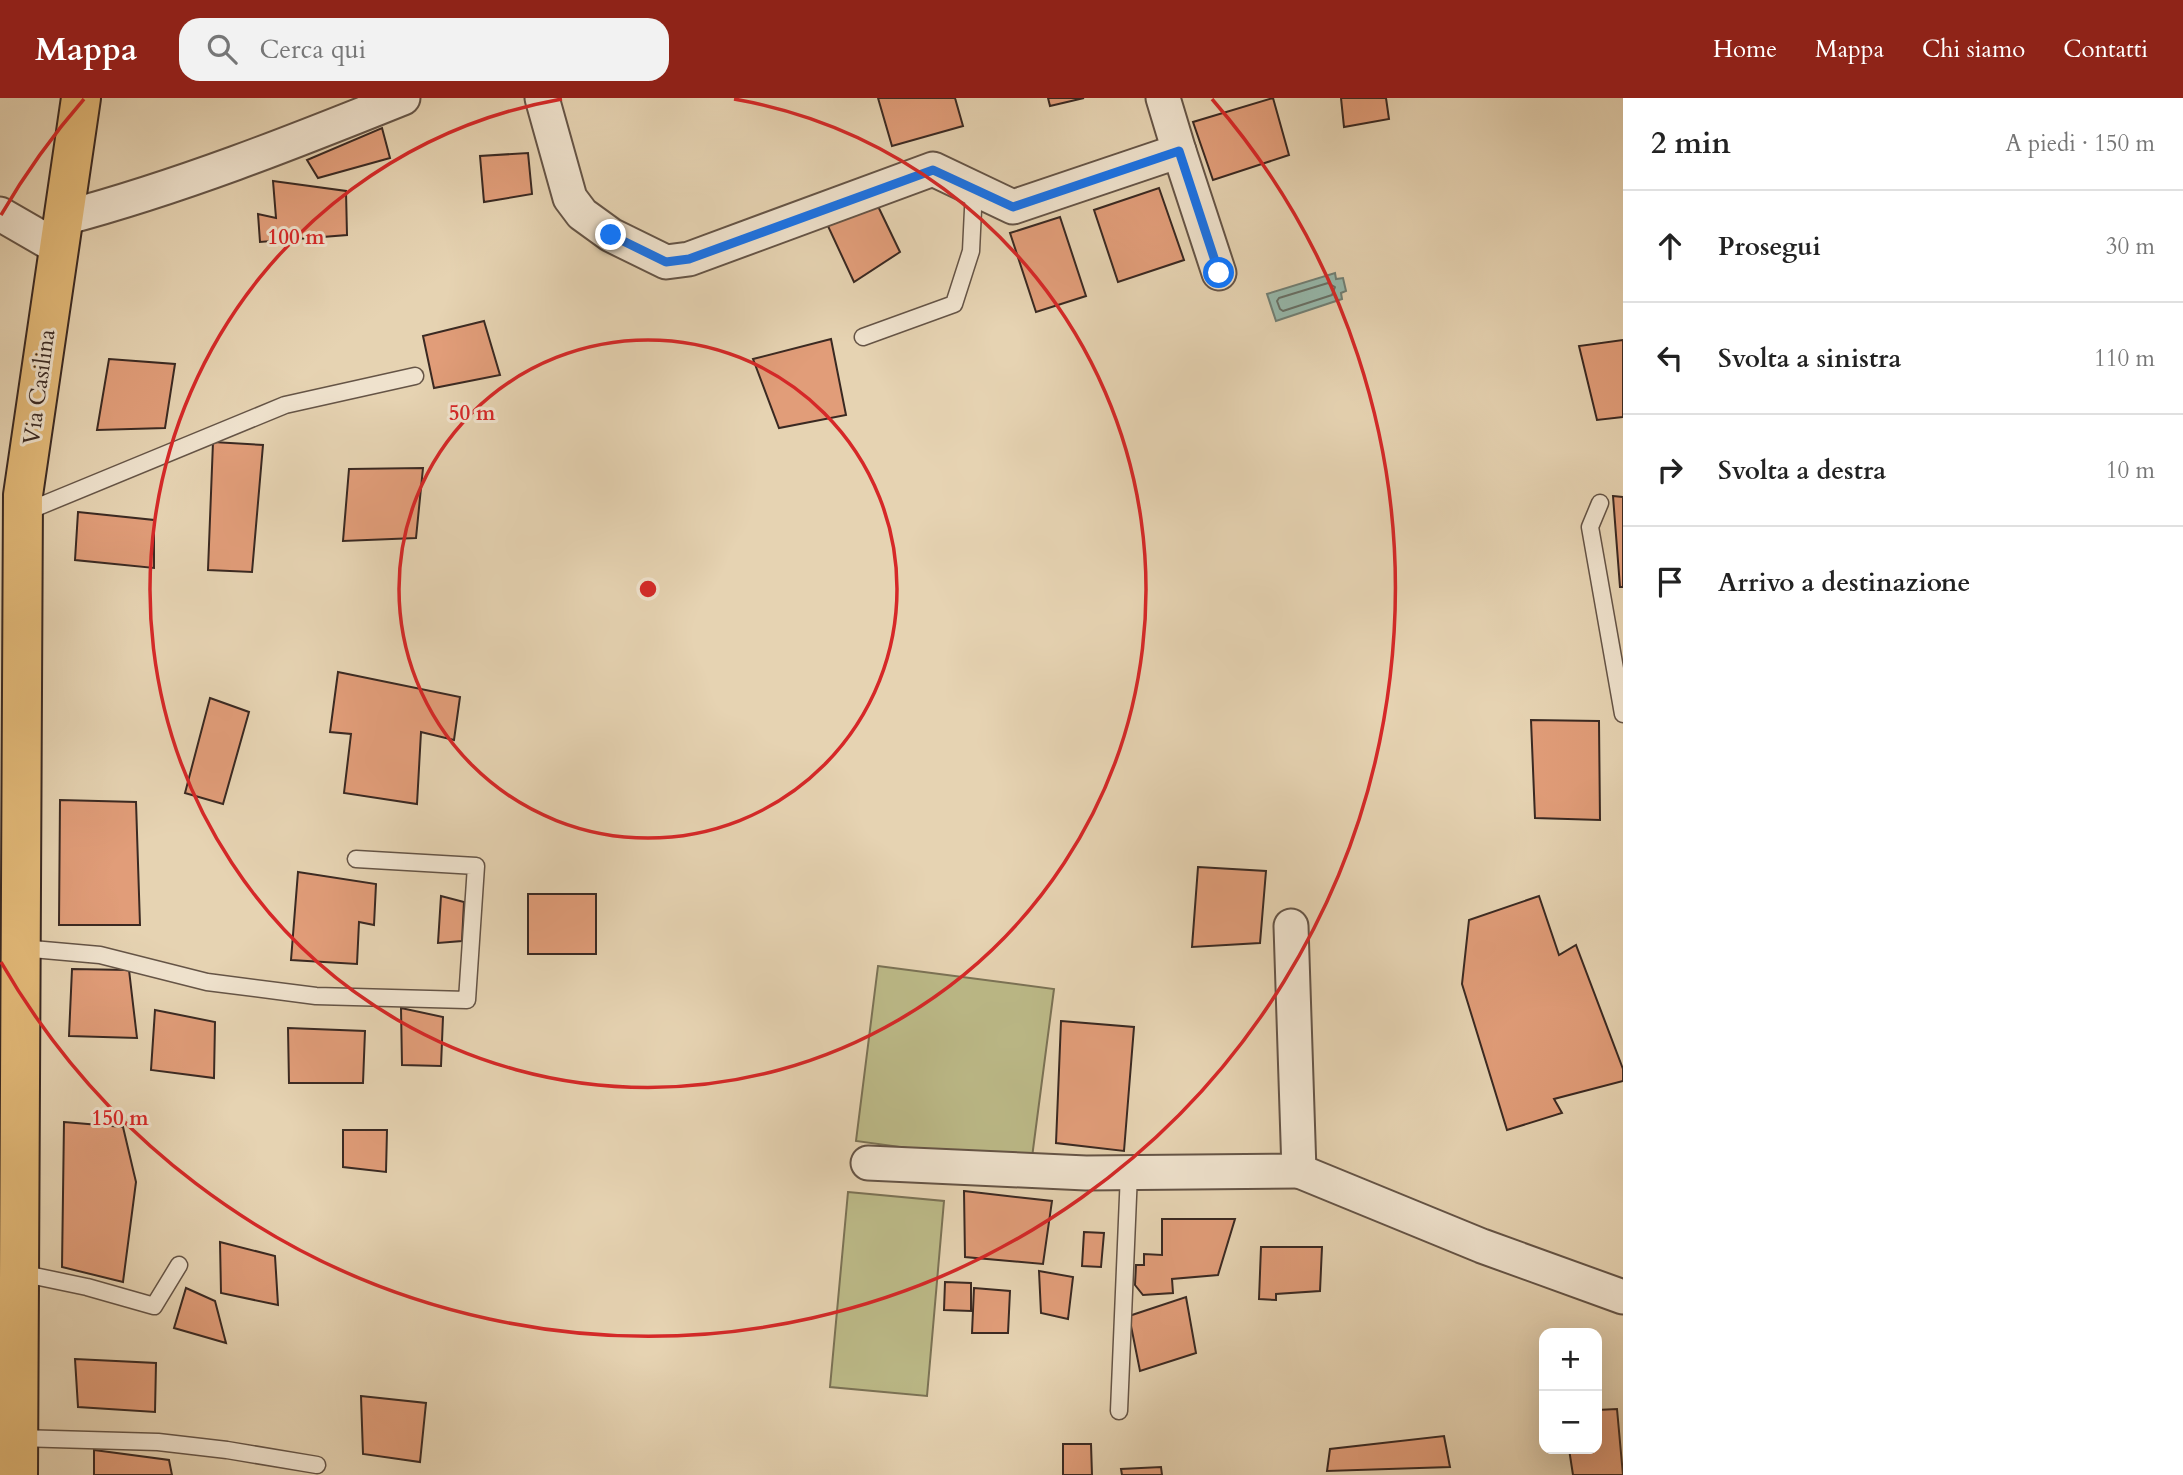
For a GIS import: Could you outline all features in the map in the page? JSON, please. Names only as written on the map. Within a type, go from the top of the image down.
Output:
[{"type":"main road","name":"Via Casilina","points":[[12,1459],[6,1372],[21,948],[23,495],[81,98]]},
{"type":"street","points":[[0,214],[62,233],[139,197],[298,141],[402,98]]},
{"type":"street","points":[[542,98],[570,198],[582,214],[611,235],[666,262],[689,259],[933,170],[1013,207],[1179,151]]},
{"type":"street","points":[[1163,98],[1219,273]]},
{"type":"street","points":[[1291,926],[1299,1171]]},
{"type":"street","points":[[868,1163],[1033,1172],[1299,1171],[1482,1246],[1623,1297]]},
{"type":"street","points":[[10,1475],[12,1459]]},
{"type":"lane","points":[[863,337],[954,304],[971,251],[974,189]]},
{"type":"lane","points":[[23,513],[285,405],[415,376]]},
{"type":"lane","points":[[1600,503],[1590,527],[1623,714]]},
{"type":"lane","points":[[21,948],[100,955],[207,982],[316,996],[467,1000],[476,866],[356,859]]},
{"type":"lane","points":[[1119,1411],[1129,1173]]},
{"type":"lane","points":[[10,1287],[87,1287],[154,1306],[178,1265]]},
{"type":"lane","points":[[12,1459],[158,1442],[317,1465]]},
{"type":"shaded area","points":[[878,966],[1054,989],[1031,1165],[856,1141]]},
{"type":"shaded area","points":[[848,1192],[944,1201],[927,1396],[830,1387]]},
{"type":"water","points":[[1335,273],[1336,279],[1343,278],[1346,291],[1341,293],[1342,299],[1276,321],[1267,294]]},
{"type":"building","points":[[878,98],[955,98],[963,126],[892,146]]},
{"type":"building","points":[[1048,98],[1084,98],[1050,106]]},
{"type":"building","points":[[1273,98],[1289,155],[1213,180],[1193,122]]},
{"type":"building","points":[[1341,98],[1386,98],[1389,119],[1344,127]]},
{"type":"building","points":[[382,128],[390,158],[318,178],[307,160]]},
{"type":"building","points":[[528,153],[532,194],[484,202],[480,156]]},
{"type":"building","points":[[273,181],[346,191],[347,235],[260,242],[258,214],[276,218]]},
{"type":"building","points":[[1159,188],[1184,260],[1118,282],[1094,210]]},
{"type":"building","points":[[875,200],[900,252],[854,282],[827,224]]},
{"type":"building","points":[[1060,217],[1086,296],[1036,312],[1010,233]]},
{"type":"building","points":[[484,321],[500,375],[434,388],[423,336]]},
{"type":"building","points":[[831,339],[846,415],[779,428],[753,359]]},
{"type":"building","points":[[1623,340],[1623,417],[1597,420],[1579,346]]},
{"type":"building","points":[[109,359],[175,364],[165,428],[97,430]]},
{"type":"building","points":[[213,442],[263,445],[252,572],[208,570]]},
{"type":"building","points":[[423,468],[416,538],[343,541],[349,469]]},
{"type":"building","points":[[1613,496],[1623,497],[1623,587],[1620,587]]},
{"type":"building","points":[[78,512],[154,520],[154,568],[75,560]]},
{"type":"building","points":[[338,672],[460,697],[454,740],[421,732],[417,804],[344,793],[351,734],[330,732]]},
{"type":"building","points":[[210,698],[249,712],[223,804],[185,793]]},
{"type":"building","points":[[1531,720],[1599,721],[1600,820],[1535,818]]},
{"type":"building","points":[[60,800],[136,802],[140,925],[59,925]]},
{"type":"building","points":[[1198,867],[1266,871],[1260,943],[1192,947]]},
{"type":"building","points":[[298,872],[376,884],[374,925],[359,922],[357,964],[291,960]]},
{"type":"building","points":[[528,894],[596,894],[596,954],[528,954]]},
{"type":"building","points":[[441,896],[464,902],[462,941],[438,943]]},
{"type":"building","points":[[1539,896],[1559,955],[1576,945],[1623,1069],[1623,1081],[1554,1099],[1562,1113],[1507,1130],[1462,984],[1469,920]]},
{"type":"building","points":[[72,969],[129,970],[137,1038],[69,1036]]},
{"type":"building","points":[[401,1008],[443,1017],[441,1066],[402,1065]]},
{"type":"building","points":[[155,1010],[215,1022],[214,1078],[151,1070]]},
{"type":"building","points":[[1061,1021],[1134,1027],[1124,1151],[1056,1143]]},
{"type":"building","points":[[288,1028],[365,1031],[363,1083],[289,1083]]},
{"type":"building","points":[[64,1122],[123,1127],[136,1182],[123,1282],[62,1267]]},
{"type":"building","points":[[343,1130],[387,1130],[386,1172],[343,1167]]},
{"type":"building","points":[[964,1191],[1052,1201],[1043,1264],[965,1257]]},
{"type":"building","points":[[1162,1219],[1235,1219],[1218,1275],[1172,1279],[1173,1293],[1143,1295],[1135,1285],[1136,1265],[1144,1265],[1144,1254],[1162,1255]]},
{"type":"building","points":[[1084,1232],[1104,1233],[1101,1267],[1082,1266]]},
{"type":"building","points":[[220,1242],[275,1256],[278,1305],[221,1293]]},
{"type":"building","points":[[1261,1247],[1322,1247],[1320,1291],[1276,1294],[1276,1300],[1259,1299]]},
{"type":"building","points":[[1039,1271],[1073,1277],[1068,1319],[1041,1313]]},
{"type":"building","points":[[945,1282],[971,1283],[971,1311],[944,1310]]},
{"type":"building","points":[[186,1288],[215,1301],[226,1343],[174,1328]]},
{"type":"building","points":[[974,1288],[1010,1291],[1008,1333],[972,1333]]},
{"type":"building","points":[[1186,1297],[1196,1353],[1140,1371],[1129,1316]]},
{"type":"building","points":[[75,1359],[156,1363],[155,1412],[78,1407]]},
{"type":"building","points":[[361,1396],[426,1403],[420,1462],[363,1454]]},
{"type":"building","points":[[1617,1409],[1623,1475],[1573,1475],[1570,1454],[1602,1454],[1602,1410]]},
{"type":"building","points":[[1444,1436],[1450,1467],[1327,1471],[1330,1449]]},
{"type":"building","points":[[1063,1444],[1091,1444],[1092,1475],[1063,1475]]},
{"type":"building","points":[[94,1450],[169,1460],[172,1475],[94,1475]]},
{"type":"building","points":[[1161,1467],[1162,1475],[1122,1475],[1121,1469]]},
{"type":"route","points":[[611,235],[666,262],[689,259],[933,170],[1013,207],[1179,151],[1219,273]]}]
